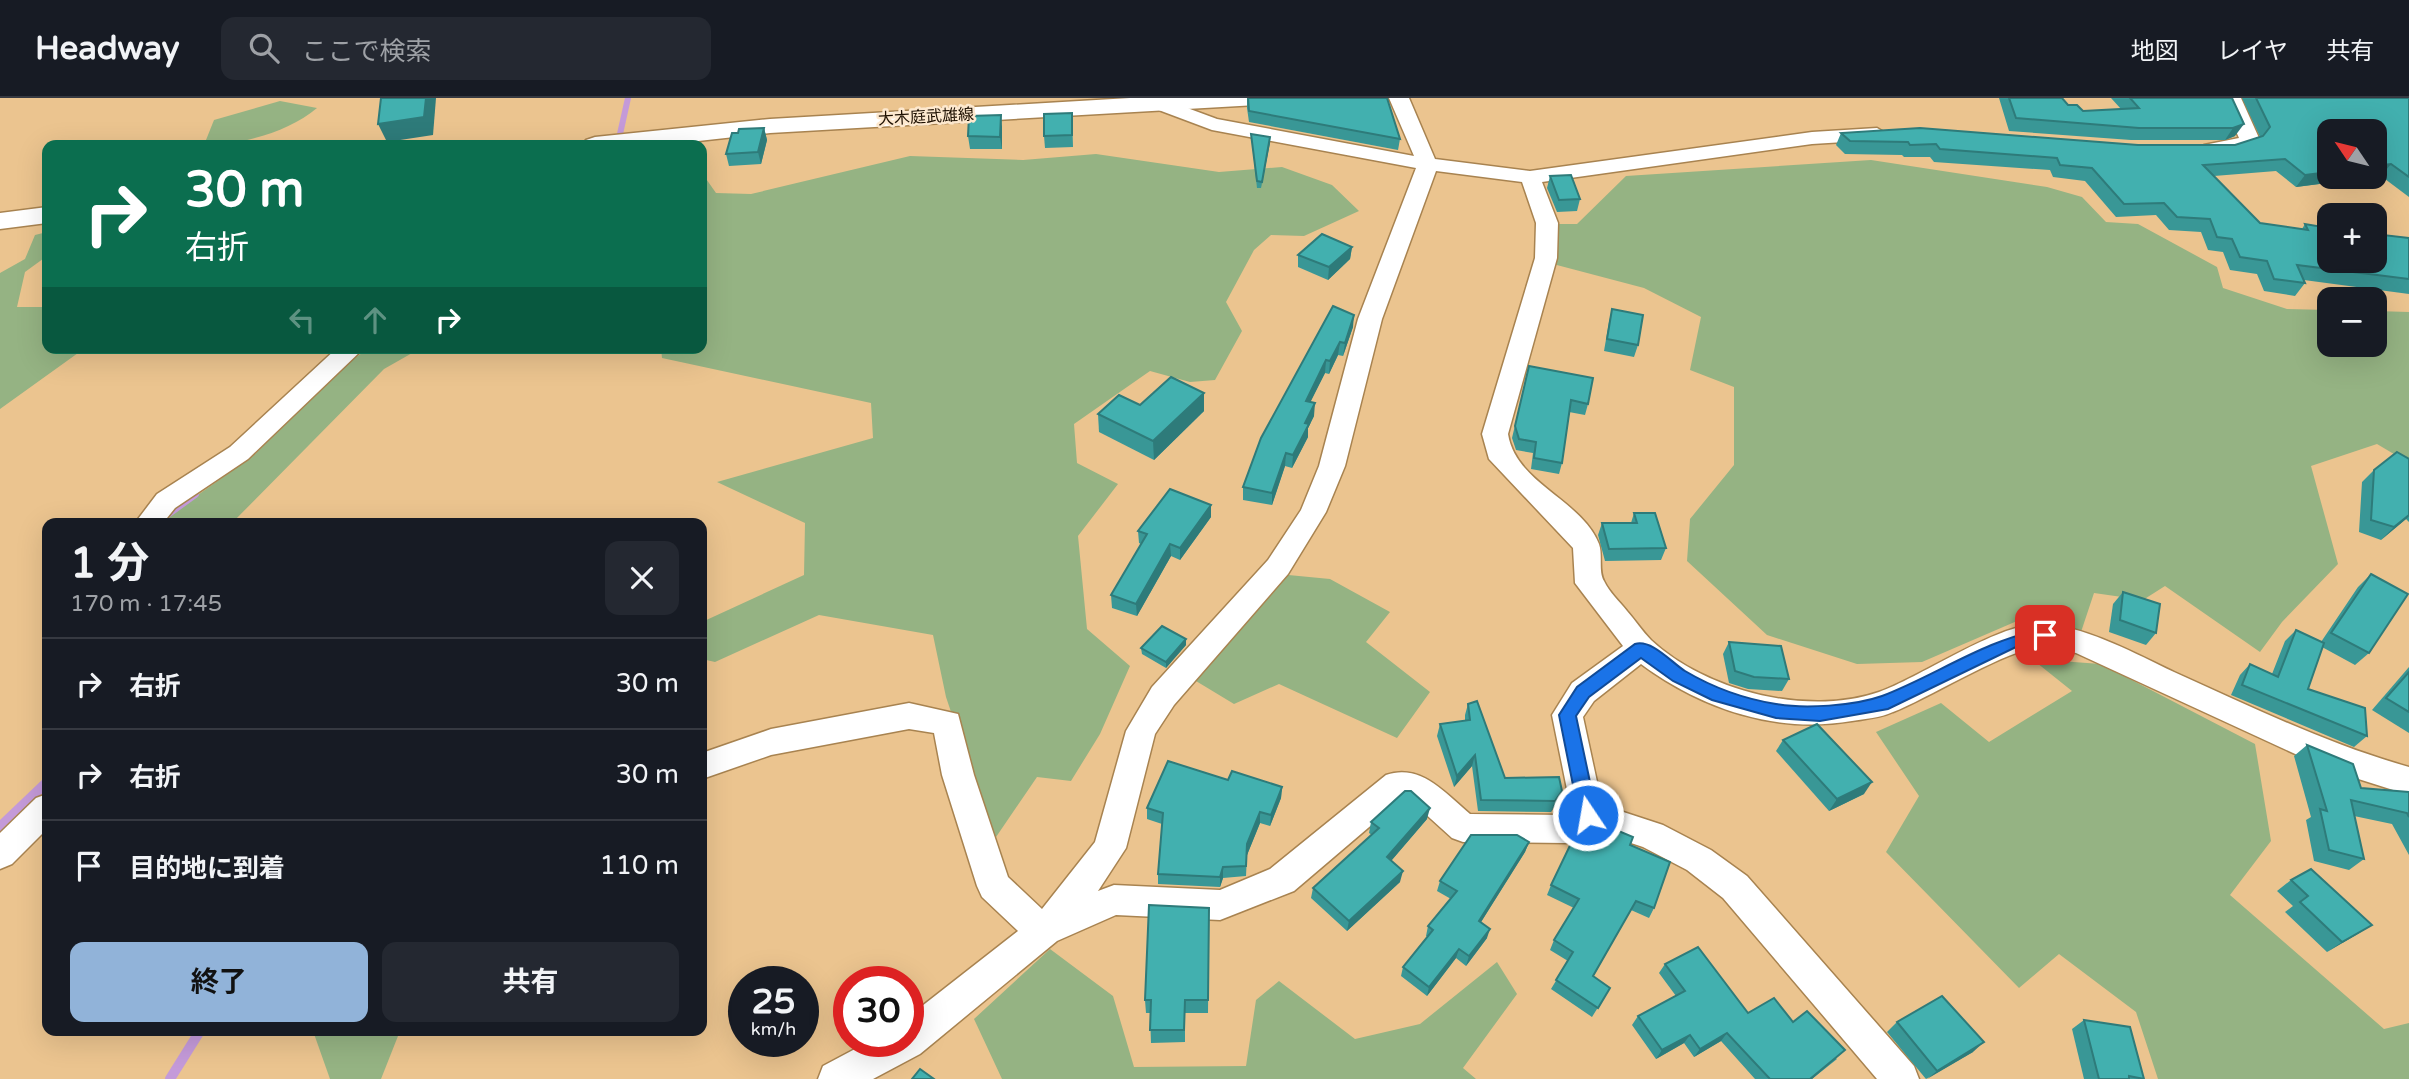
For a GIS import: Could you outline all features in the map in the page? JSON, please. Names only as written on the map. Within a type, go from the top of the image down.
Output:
[{"type":"main road","name":"大木庭武雄線","points":[[642,140],[770,126],[1257,98]]},
{"type":"main road","points":[[0,222],[42,216]]},
{"type":"street","points":[[924,1028],[1043,932],[1079,892],[1110,848],[1141,731],[1163,696],[1278,567],[1313,512],[1332,466],[1370,319],[1428,165],[1399,98]]},
{"type":"street","points":[[2186,149],[2227,149],[2247,142],[2249,138],[2232,99],[2258,98]]},
{"type":"street","points":[[1163,105],[1212,124],[1428,165],[1530,177],[1812,138],[1901,133]]},
{"type":"street","points":[[1530,177],[1547,223],[1546,258],[1495,434],[1498,453],[1540,500],[1563,518],[1586,546],[1590,583],[1641,649],[1679,676],[1718,695],[1776,711],[1820,713],[1882,704],[2015,640],[2045,635],[2082,643],[2341,761],[2409,781]]},
{"type":"street","points":[[152,518],[166,501],[239,453],[346,354]]},
{"type":"street","points":[[1588,815],[1567,715],[1583,692],[1641,649]]},
{"type":"street","points":[[707,764],[771,742],[909,716],[947,723],[958,775],[993,886],[1043,932]]},
{"type":"street","points":[[1043,932],[1114,900],[1220,905],[1282,880],[1397,785],[1418,788],[1463,828],[1567,829],[1588,815]]},
{"type":"street","points":[[0,853],[42,813]]},
{"type":"street","points":[[1588,815],[1652,835],[1699,860],[1735,887],[1900,1079]]},
{"type":"street","points":[[836,1079],[878,1057]]},
{"type":"green space","points":[[280,101],[317,108],[293,124],[249,140],[206,140],[214,120]]},
{"type":"green space","points":[[1096,154],[1219,172],[1282,167],[1332,185],[1359,211],[1304,236],[1271,235],[1254,250],[1226,302],[1242,331],[1215,380],[1190,382],[1150,371],[1074,424],[1077,463],[1118,484],[1078,536],[1087,629],[1130,666],[1100,734],[1071,781],[1037,777],[994,840],[946,697],[933,635],[819,615],[715,662],[707,660],[707,620],[804,575],[805,523],[717,482],[873,438],[871,403],[662,358],[662,354],[707,354],[707,180],[716,193],[751,194],[910,156],[1023,160]]},
{"type":"green space","points":[[1871,160],[2047,187],[2082,197],[2106,222],[2138,224],[2217,267],[2223,288],[2287,309],[2317,310],[2317,357],[2387,357],[2387,311],[2409,312],[2409,463],[2377,444],[2311,466],[2338,564],[2282,622],[2260,652],[2165,586],[2143,600],[2094,593],[2081,632],[2024,618],[1922,662],[1857,664],[1767,635],[1687,561],[1690,519],[1734,465],[1734,387],[1690,370],[1701,317],[1644,288],[1553,264],[1558,224],[1577,224],[1626,176]]},
{"type":"green space","points":[[42,233],[42,260],[25,272],[17,307],[42,307],[42,354],[77,354],[0,409],[0,273],[25,259],[35,235]]},
{"type":"green space","points":[[361,354],[410,354],[384,369],[237,518],[168,518],[253,456],[348,363]]},
{"type":"green space","points":[[1278,574],[1330,579],[1390,612],[1366,642],[1430,692],[1397,738],[1279,684],[1234,704],[1191,678]]},
{"type":"green space","points":[[2032,659],[2101,664],[2255,744],[2271,841],[2230,895],[2384,1029],[2409,1023],[2409,1079],[2158,1079],[2136,1012],[2059,954],[2019,988],[1886,852],[1919,796],[1876,732],[1941,703],[1989,742],[2072,691]]},
{"type":"green space","points":[[1050,949],[1113,996],[1134,1067],[1246,1066],[1256,1000],[1279,981],[1355,1039],[1420,1024],[1497,962],[1517,994],[1463,1068],[1476,1079],[1002,1079],[974,1019]]},
{"type":"green space","points":[[315,1036],[398,1036],[381,1079],[330,1079]]},
{"type":"building","points":[[381,98],[426,98],[424,117],[378,124]]},
{"type":"building","points":[[1248,98],[1387,98],[1400,139],[1249,111]]},
{"type":"building","points":[[2009,98],[2062,98],[2068,105],[2077,105],[2083,111],[2139,108],[2130,98],[2232,98],[2244,124],[2233,128],[2139,128],[2016,118]]},
{"type":"building","points":[[2256,98],[2409,98],[2409,177],[2391,164],[2387,164],[2387,119],[2317,119],[2317,174],[2305,175],[2285,159],[2203,165],[2260,223],[2308,230],[2305,224],[2317,226],[2317,268],[2297,265],[2305,283],[2274,279],[2267,261],[2240,257],[2232,239],[2217,237],[2210,219],[2177,217],[2164,203],[2124,204],[2092,168],[2060,165],[2057,158],[1940,149],[1936,144],[1850,141],[1841,133],[1920,128],[2138,145],[2235,145],[2263,136],[2270,127]]},
{"type":"building","points":[[1072,113],[1072,135],[1044,136],[1044,114]]},
{"type":"building","points":[[1001,115],[1000,137],[968,136],[969,116]]},
{"type":"building","points":[[764,128],[758,152],[726,154],[732,133],[738,133],[739,129]]},
{"type":"building","points":[[1251,134],[1270,137],[1262,182],[1257,181]]},
{"type":"building","points":[[1571,175],[1580,199],[1559,200],[1550,176]]},
{"type":"building","points":[[1322,234],[1352,247],[1329,267],[1298,255]]},
{"type":"building","points":[[2387,235],[2409,238],[2409,279],[2361,273],[2387,273]]},
{"type":"building","points":[[1333,306],[1354,315],[1345,343],[1340,342],[1330,361],[1326,360],[1306,401],[1315,403],[1305,423],[1309,424],[1293,455],[1286,453],[1272,493],[1243,487],[1261,438]]},
{"type":"building","points":[[1612,309],[1643,315],[1638,345],[1607,339]]},
{"type":"building","points":[[1529,366],[1593,378],[1588,404],[1571,400],[1562,463],[1534,458],[1536,442],[1519,439],[1515,426]]},
{"type":"building","points":[[1171,377],[1204,393],[1153,441],[1098,414],[1119,395],[1140,405]]},
{"type":"building","points":[[2397,452],[2409,459],[2409,515],[2394,527],[2371,520],[2374,470]]},
{"type":"building","points":[[1170,489],[1211,505],[1180,548],[1170,544],[1136,604],[1111,595],[1147,534],[1138,531]]},
{"type":"building","points":[[1634,513],[1655,513],[1666,548],[1609,549],[1602,523],[1637,523]]},
{"type":"building","points":[[2371,574],[2408,594],[2369,653],[2331,633]]},
{"type":"building","points":[[2123,592],[2160,604],[2156,633],[2120,620]]},
{"type":"building","points":[[1162,626],[1186,639],[1166,662],[1141,648]]},
{"type":"building","points":[[2296,630],[2324,643],[2308,689],[2365,708],[2367,736],[2242,685],[2250,664],[2278,677]]},
{"type":"building","points":[[1729,642],[1781,646],[1789,679],[1754,677],[1735,671]]},
{"type":"building","points":[[2409,672],[2409,712],[2386,698]]},
{"type":"building","points":[[1477,701],[1505,778],[1559,777],[1562,791],[1555,801],[1481,800],[1475,755],[1457,776],[1440,724],[1470,720],[1468,704]]},
{"type":"building","points":[[1817,724],[1872,782],[1837,799],[1783,740]]},
{"type":"building","points":[[2307,745],[2353,764],[2361,788],[2409,792],[2409,817],[2407,813],[2351,800],[2364,859],[2329,850],[2320,809],[2327,811]]},
{"type":"building","points":[[1168,761],[1228,780],[1232,771],[1282,787],[1271,815],[1260,812],[1247,844],[1246,866],[1223,867],[1220,877],[1158,874],[1163,813],[1147,808]]},
{"type":"building","points":[[1405,791],[1411,791],[1430,808],[1387,857],[1403,871],[1349,921],[1313,888],[1379,828],[1371,822]]},
{"type":"building","points":[[1609,827],[1633,837],[1630,845],[1670,862],[1654,908],[1636,901],[1593,976],[1610,988],[1598,1008],[1556,980],[1573,952],[1554,940],[1579,899],[1551,885],[1576,833],[1584,829],[1604,839]]},
{"type":"building","points":[[1471,835],[1517,835],[1529,842],[1479,921],[1490,929],[1469,956],[1459,949],[1429,987],[1403,967],[1433,930],[1428,926],[1457,891],[1440,881]]},
{"type":"building","points":[[2311,869],[2372,925],[2342,942],[2300,902],[2308,896],[2291,880]]},
{"type":"building","points":[[1149,905],[1209,908],[1208,1000],[1185,1000],[1184,1030],[1150,1030],[1151,1000],[1145,1000]]},
{"type":"building","points":[[1698,947],[1748,1013],[1774,998],[1793,1022],[1807,1011],[1845,1050],[1810,1079],[1770,1079],[1727,1033],[1700,1049],[1690,1035],[1662,1050],[1638,1016],[1685,991],[1665,964]]},
{"type":"building","points":[[1942,996],[1984,1042],[1937,1071],[1897,1022]]},
{"type":"building","points":[[2084,1020],[2130,1027],[2144,1079],[2129,1076],[2129,1079],[2099,1079]]},
{"type":"building","points":[[920,1069],[934,1079],[912,1079]]},
{"type":"waterway","points":[[620,134],[628,98]]},
{"type":"waterway","points":[[162,518],[195,494]]},
{"type":"waterway","points":[[0,827],[42,787]]},
{"type":"waterway","points":[[170,1079],[197,1036]]},
{"type":"route","points":[[1588,815],[1567,715],[1583,692],[1641,649],[1679,676],[1718,695],[1776,711],[1820,713],[1882,704],[2015,640],[2045,635]]}]
